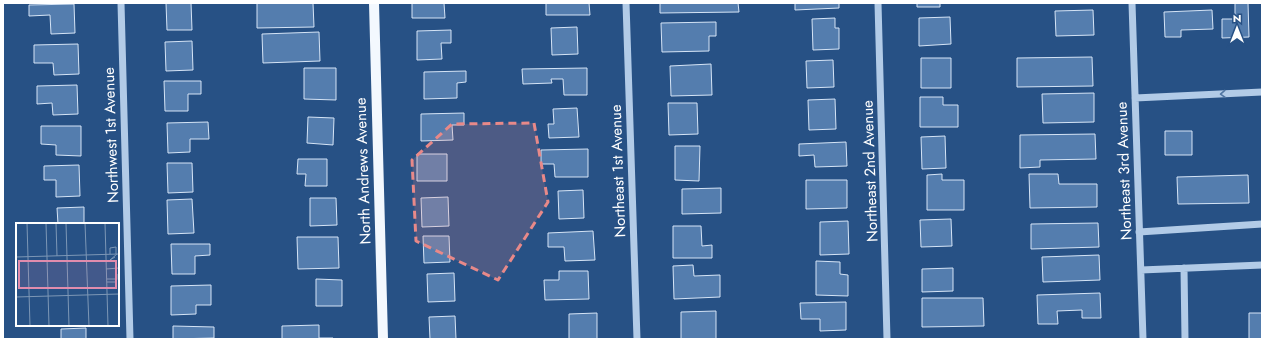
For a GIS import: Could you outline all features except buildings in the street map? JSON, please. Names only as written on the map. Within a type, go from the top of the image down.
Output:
[{"type":"main road","name":"North Andrews Avenue","points":[[374,3],[383,339]]},
{"type":"street","name":"Northwest 1st Avenue","points":[[121,3],[130,339]]},
{"type":"street","name":"Northeast 1st Avenue","points":[[626,3],[637,339]]},
{"type":"street","name":"Northeast 2nd Avenue","points":[[878,3],[887,339]]},
{"type":"street","name":"Northeast 3rd Avenue","points":[[1132,3],[1143,339]]},
{"type":"street","points":[[1135,98],[1262,92]]},
{"type":"street","points":[[1139,232],[1262,224]]},
{"type":"street","points":[[1141,270],[1262,265]]},
{"type":"street","points":[[1184,268],[1185,339]]},
{"type":"highlighted area","points":[[534,123],[548,202],[498,280],[416,241],[412,160],[452,124]]}]
